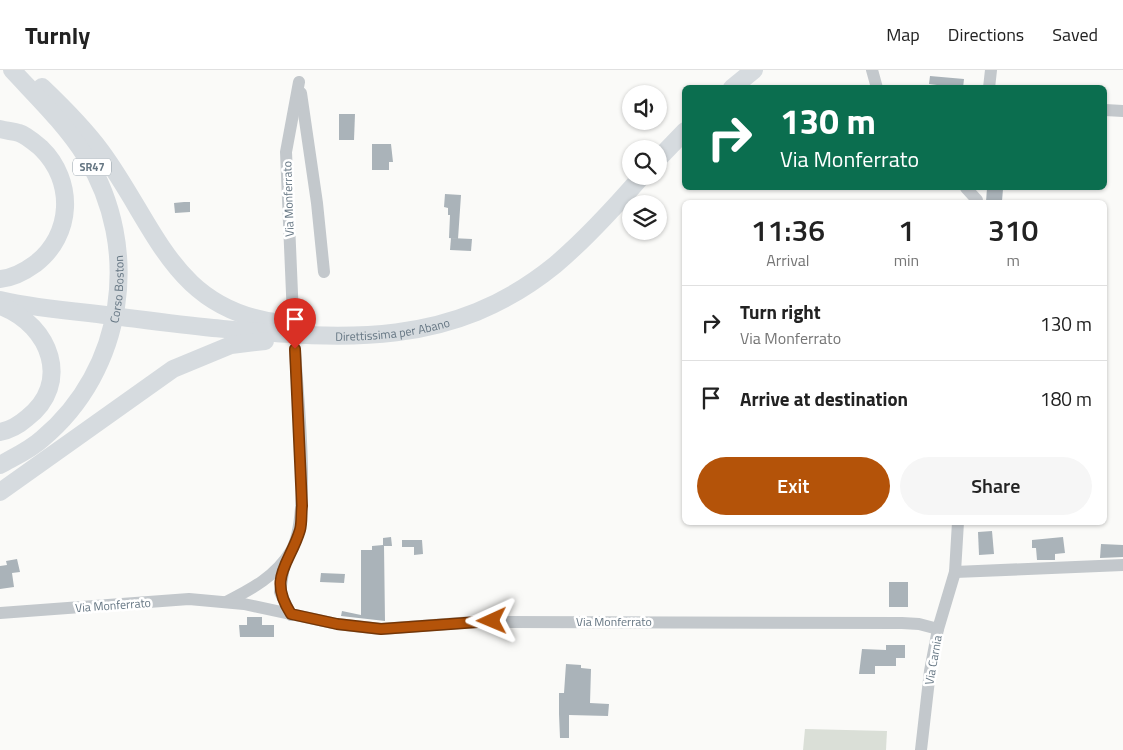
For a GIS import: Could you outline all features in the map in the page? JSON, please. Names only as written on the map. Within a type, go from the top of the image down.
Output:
[{"type":"highway","name":"Corso Boston","points":[[0,465],[42,440],[70,411],[101,361],[111,332],[120,288],[117,235],[107,200],[97,178],[86,156],[69,134],[12,70]]},
{"type":"highway","points":[[26,70],[85,132],[101,152],[171,262],[190,284],[223,307],[246,316],[315,326],[361,337]]},
{"type":"highway","points":[[736,85],[754,70]]},
{"type":"highway","points":[[0,129],[21,133],[50,157],[60,174],[66,195],[61,233],[46,256],[25,272],[0,279]]},
{"type":"highway","points":[[667,150],[682,134]]},
{"type":"highway","name":"Direttissima per Abano","points":[[0,300],[38,308],[245,331],[361,337],[428,328],[467,316],[512,294],[533,281],[570,252],[633,185]]},
{"type":"highway","name":"Direttissima per Abano","points":[[0,287],[90,313]]},
{"type":"highway","points":[[0,305],[21,316],[41,335],[51,360],[52,380],[46,397],[37,411],[17,426],[0,432]]},
{"type":"highway","points":[[0,492],[156,380],[189,360],[244,342],[319,342],[361,337]]},
{"type":"street","points":[[872,70],[876,85]]},
{"type":"street","points":[[989,85],[991,70]]},
{"type":"street","name":"Via Monferrato","points":[[293,317],[286,161],[299,82],[309,142],[324,272]]},
{"type":"street","points":[[1107,110],[1123,111]]},
{"type":"street","points":[[288,142],[309,142]]},
{"type":"street","points":[[968,190],[976,200]]},
{"type":"street","name":"Via Monferrato","points":[[226,602],[256,588],[285,560],[292,549],[300,529],[302,506],[295,349]]},
{"type":"street","name":"Via Carnia","points":[[921,750],[930,671],[938,629],[954,572],[958,525]]},
{"type":"street","name":"Via Monferrato","points":[[280,592],[285,560]]},
{"type":"street","points":[[954,572],[1123,565]]},
{"type":"street","points":[[256,588],[253,594],[258,607],[280,592],[291,614]]},
{"type":"street","name":"Via Monferrato","points":[[0,613],[189,599],[258,607],[337,624],[381,629],[451,622],[603,620],[902,623],[918,624],[938,629]]},
{"type":"shaded area","points":[[805,729],[887,731],[886,750],[803,750]]},
{"type":"building","points":[[930,76],[964,79],[963,85],[929,84]]},
{"type":"building","points":[[339,114],[355,114],[354,140],[339,140]]},
{"type":"building","points":[[372,144],[391,144],[393,162],[389,162],[389,170],[372,170]]},
{"type":"building","points":[[987,190],[1003,190],[1002,200],[986,200]]},
{"type":"building","points":[[445,194],[461,195],[458,239],[449,238],[450,215],[448,215],[448,208],[444,207]]},
{"type":"building","points":[[190,202],[190,212],[175,213],[174,203]]},
{"type":"building","points":[[451,238],[472,239],[471,251],[450,250]]},
{"type":"building","points":[[992,531],[994,554],[979,555],[978,532]]},
{"type":"building","points":[[391,537],[392,546],[384,546],[385,621],[341,616],[342,611],[361,615],[361,550],[372,550],[372,546],[383,545],[383,538]]},
{"type":"building","points":[[1063,537],[1065,553],[1055,554],[1055,560],[1037,560],[1036,548],[1032,548],[1032,540]]},
{"type":"building","points":[[402,540],[422,540],[423,554],[414,555],[414,547],[402,547]]},
{"type":"building","points":[[1101,544],[1123,545],[1123,557],[1100,558]]},
{"type":"building","points":[[17,559],[20,572],[12,573],[14,587],[0,589],[0,566],[7,565],[6,561]]},
{"type":"building","points":[[321,573],[345,574],[344,583],[320,582]]},
{"type":"building","points":[[889,582],[908,582],[908,607],[889,607]]},
{"type":"building","points":[[247,617],[262,617],[262,625],[274,625],[274,637],[240,637],[239,625],[247,625]]},
{"type":"building","points":[[886,645],[905,645],[905,658],[896,658],[896,666],[875,666],[875,674],[859,674],[862,649],[886,650]]},
{"type":"building","points":[[566,664],[581,665],[581,668],[591,669],[590,703],[609,704],[608,716],[569,715],[569,738],[560,738],[559,693],[564,693]]},
{"type":"route","points":[[295,349],[302,506],[300,529],[292,549],[285,560],[280,592],[291,614],[337,624],[381,629],[451,622],[492,621]]}]
